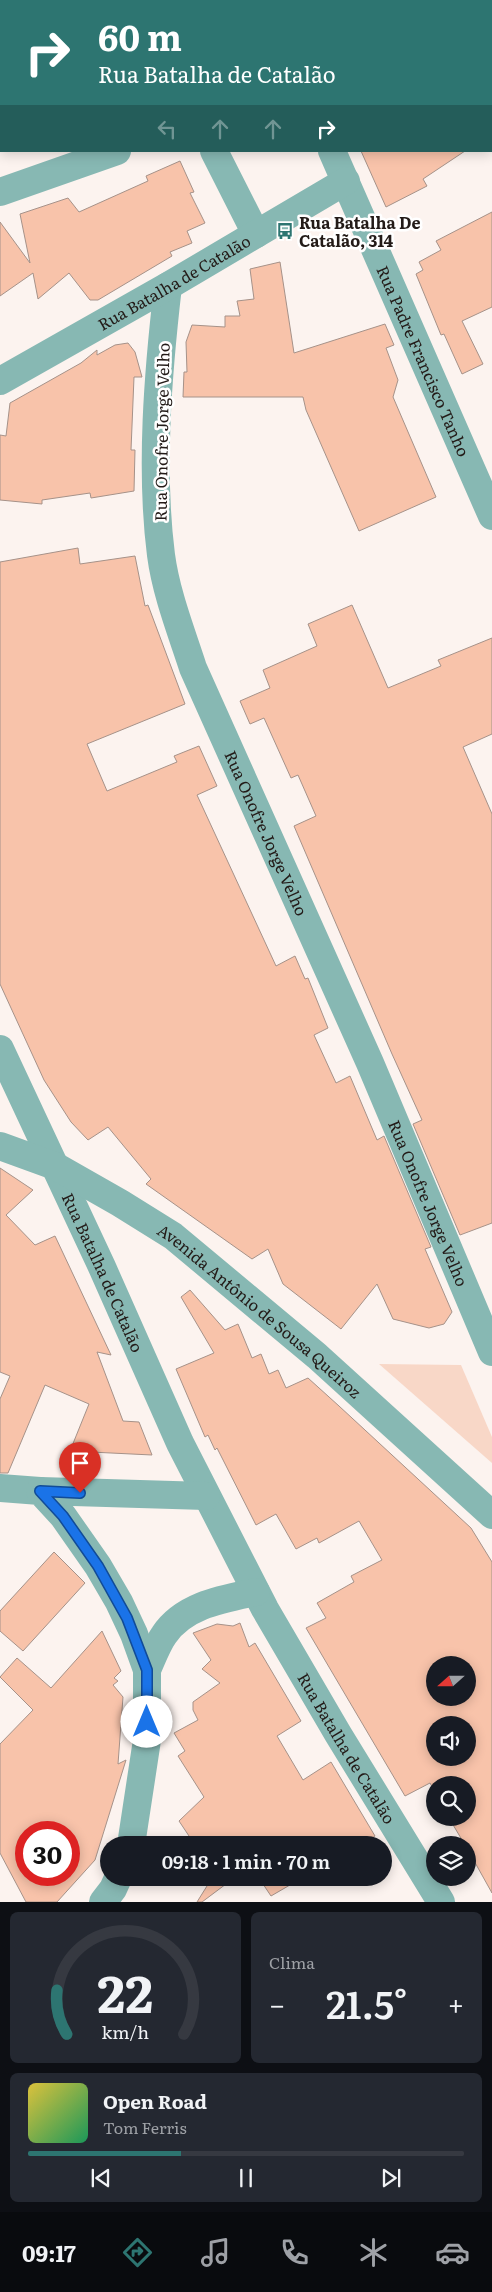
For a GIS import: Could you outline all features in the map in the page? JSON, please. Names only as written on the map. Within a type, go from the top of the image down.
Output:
[{"type":"street","points":[[0,192],[114,152]]},
{"type":"street","points":[[215,152],[256,234]]},
{"type":"street","name":"Rua Padre Francisco Tanho","points":[[332,152],[492,516]]},
{"type":"street","name":"Rua Batalha de Catalão","points":[[0,381],[168,286],[346,181]]},
{"type":"street","name":"Rua Onofre Jorge Velho","points":[[168,286],[159,362],[157,503],[162,556],[173,606],[193,668],[370,1063],[491,1344]]},
{"type":"street","name":"Rua Batalha de Catalão","points":[[0,1049],[206,1496],[256,1592],[338,1734],[441,1902]]},
{"type":"street","name":"Avenida Antônio de Sousa Queiroz","points":[[0,1146],[55,1166],[173,1236],[317,1356],[492,1515]]},
{"type":"street","points":[[0,1488],[206,1496]]},
{"type":"street","points":[[40,1491],[63,1516],[98,1566],[119,1602],[134,1634],[147,1670],[147,1740],[132,1836]]},
{"type":"street","points":[[147,1670],[164,1634],[183,1615],[211,1602],[256,1592]]},
{"type":"street","points":[[103,1902],[114,1886]]},
{"type":"shaded area","points":[[379,1364],[461,1365],[492,1437],[492,1463]]},
{"type":"building","points":[[361,152],[464,152],[423,179],[427,186],[386,207]]},
{"type":"building","points":[[180,161],[194,192],[190,193],[205,223],[187,231],[192,243],[170,252],[172,256],[98,300],[90,300],[69,273],[38,299],[33,273],[0,296],[0,222],[30,263],[20,214],[68,198],[79,212],[148,181],[146,176]]},
{"type":"building","points":[[492,212],[492,307],[462,321],[483,364],[462,374],[444,334],[441,335],[416,274],[423,270],[419,262],[441,250],[436,241]]},
{"type":"building","points":[[280,262],[294,353],[385,324],[394,345],[386,348],[398,380],[393,397],[436,497],[359,531],[306,410],[303,397],[183,397],[184,372],[187,372],[186,342],[192,325],[225,327],[225,316],[240,316],[237,301],[254,299],[250,269]]},
{"type":"building","points":[[128,343],[135,352],[142,377],[134,377],[131,450],[135,450],[134,491],[91,498],[90,493],[42,500],[42,504],[0,500],[0,435],[6,436],[10,403],[81,363],[97,350],[97,355],[115,345]]},
{"type":"building","points":[[78,548],[80,564],[135,556],[145,606],[148,605],[185,704],[87,744],[107,791],[177,762],[174,756],[199,746],[217,786],[197,795],[276,966],[295,956],[305,979],[308,978],[328,1028],[314,1035],[336,1083],[350,1076],[377,1140],[384,1136],[431,1247],[425,1249],[452,1312],[444,1324],[429,1328],[393,1319],[377,1284],[341,1329],[283,1284],[268,1249],[252,1259],[146,1184],[151,1179],[108,1127],[88,1140],[71,1122],[44,1080],[0,984],[0,562]]},
{"type":"building","points":[[352,605],[388,688],[441,666],[438,660],[492,638],[492,734],[463,747],[492,814],[492,1223],[460,1235],[413,1124],[422,1120],[294,826],[316,816],[298,775],[291,778],[264,718],[250,724],[240,701],[270,688],[263,670],[317,646],[308,624]]},
{"type":"building","points":[[0,1168],[33,1190],[6,1215],[35,1245],[55,1236],[111,1355],[97,1352],[123,1421],[139,1422],[152,1455],[70,1451],[89,1404],[45,1385],[8,1473],[0,1473],[0,1399],[10,1376],[0,1372]]},
{"type":"building","points":[[190,1290],[225,1330],[238,1324],[252,1358],[261,1354],[269,1374],[278,1370],[286,1388],[308,1378],[471,1528],[492,1562],[492,1893],[476,1864],[476,1836],[460,1836],[454,1826],[476,1826],[476,1776],[426,1776],[426,1785],[405,1796],[306,1628],[326,1618],[317,1603],[354,1582],[351,1576],[382,1560],[359,1521],[319,1543],[317,1538],[296,1549],[276,1514],[256,1525],[217,1448],[215,1450],[208,1435],[205,1437],[176,1369],[214,1353],[181,1297]]},
{"type":"building","points":[[54,1552],[85,1583],[23,1651],[0,1631],[0,1611]]},
{"type":"building","points":[[240,1623],[249,1647],[255,1643],[301,1721],[277,1736],[303,1780],[331,1762],[375,1836],[189,1836],[179,1821],[204,1797],[178,1756],[185,1751],[174,1733],[198,1720],[193,1710],[193,1702],[220,1683],[202,1669],[211,1660],[193,1633],[217,1624],[233,1626]]},
{"type":"building","points":[[102,1631],[121,1671],[114,1678],[118,1681],[113,1685],[123,1697],[118,1764],[126,1760],[102,1836],[100,1836],[100,1844],[95,1860],[80,1877],[80,1821],[15,1821],[15,1881],[0,1853],[0,1744],[33,1710],[0,1677],[17,1658],[51,1688]]},
{"type":"building","points":[[18,1886],[71,1886],[57,1902],[26,1902]]},
{"type":"building","points":[[207,1886],[223,1886],[202,1902],[197,1902]]},
{"type":"building","points":[[264,1886],[288,1886],[271,1896]]},
{"type":"place","name":"Rua Batalha De Catalão, 314","points":[[285,231]]},
{"type":"route","points":[[80,1493],[40,1491],[63,1516],[98,1566],[127,1618],[147,1670],[147,1722]]}]
